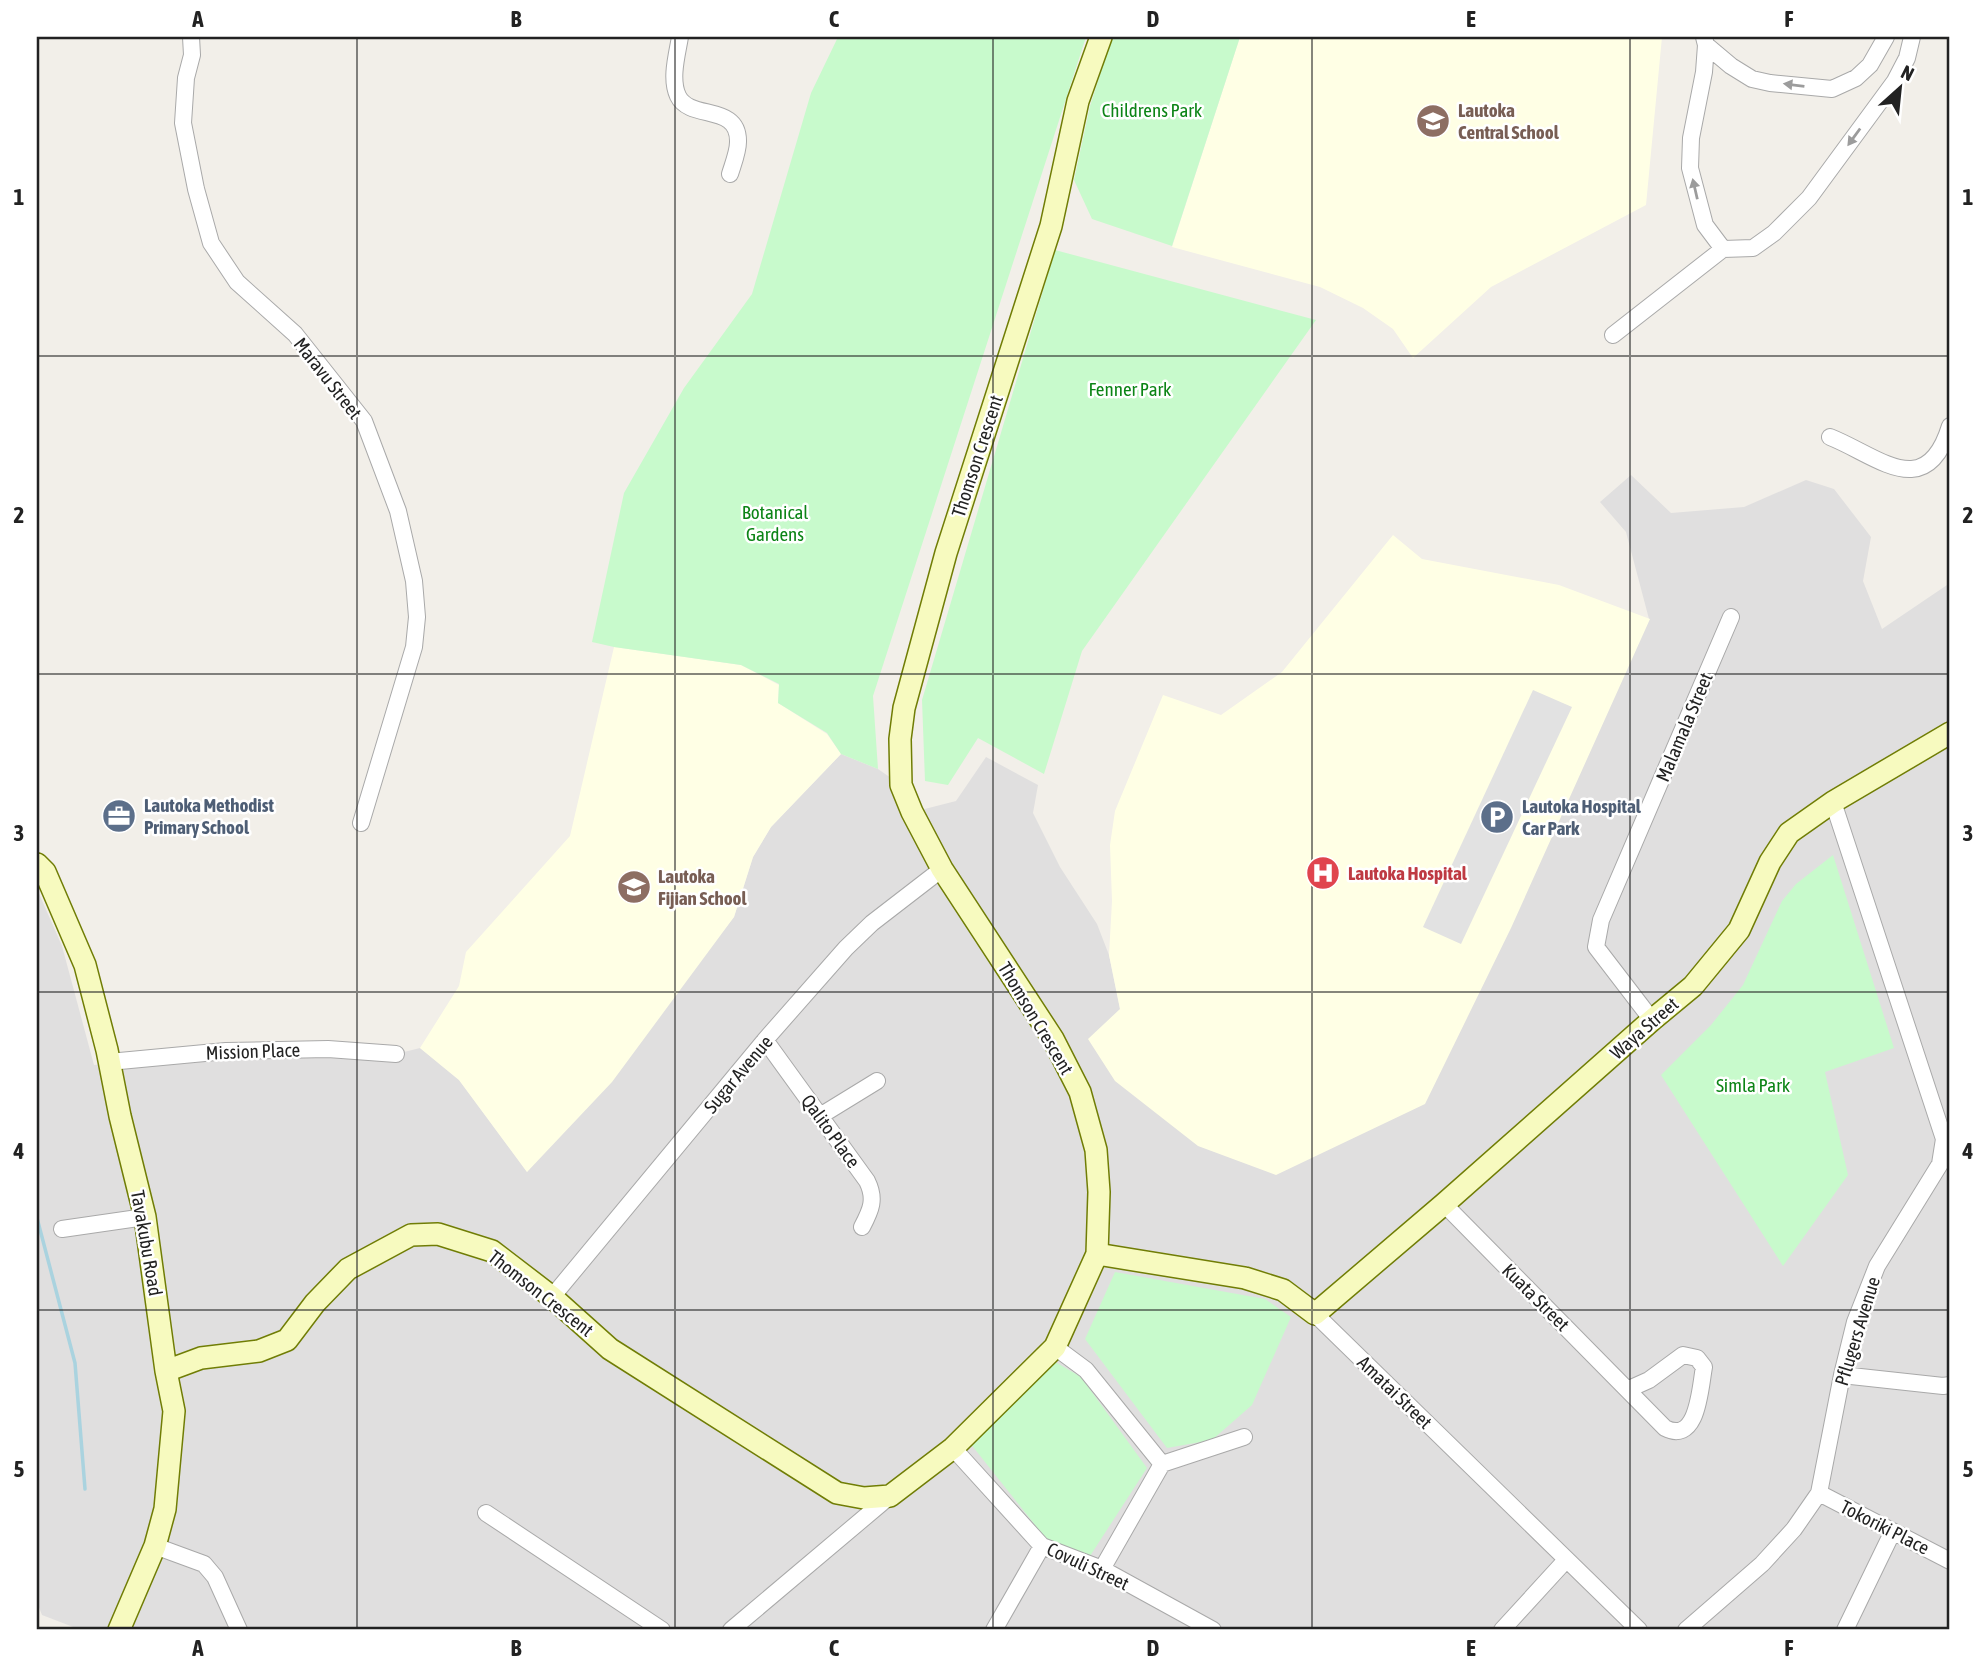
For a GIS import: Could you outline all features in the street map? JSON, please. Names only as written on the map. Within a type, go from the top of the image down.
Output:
[{"type":"main road","name":"Thomson Crescent","points":[[166,1371],[201,1358],[259,1351],[287,1340],[315,1303],[348,1269],[411,1235],[438,1234],[492,1251],[552,1297],[610,1349],[837,1493],[864,1498],[890,1496],[953,1448],[1055,1347],[1097,1254],[1099,1192],[1096,1150],[1080,1092],[1053,1039],[942,869],[912,812],[901,785],[900,739],[904,708],[946,553],[1051,226],[1078,101],[1101,37]]},
{"type":"main road","name":"Waya Street","points":[[1315,1314],[1693,986],[1739,930],[1770,862],[1789,833],[1833,802],[1950,733]]},
{"type":"main road","name":"Tavakubu Road","points":[[37,863],[45,872],[85,965],[145,1217],[174,1411],[165,1509],[155,1546],[119,1630]]},
{"type":"main road","name":"Amatai Street","points":[[1097,1254],[1245,1278],[1283,1290],[1315,1314]]},
{"type":"street","name":"Maravu Street","points":[[191,37],[192,55],[186,78],[183,122],[196,189],[211,243],[237,282],[295,334],[364,422],[398,511],[414,581],[417,617],[414,647],[361,823]]},
{"type":"street","points":[[680,37],[675,86],[679,100],[692,108],[729,120],[737,130],[739,145],[730,174]]},
{"type":"street","points":[[1705,41],[1731,66],[1752,79],[1832,89],[1856,78],[1870,65],[1886,37]]},
{"type":"street","points":[[1613,335],[1723,249],[1753,248],[1773,233],[1809,198],[1895,80],[1907,58],[1912,37]]},
{"type":"street","points":[[1705,41],[1704,72],[1689,160],[1705,225],[1723,249]]},
{"type":"street","points":[[1830,437],[1885,465],[1907,469],[1923,466],[1937,456],[1950,426]]},
{"type":"street","name":"Malamala Street","points":[[1652,1020],[1596,947],[1601,920],[1731,617]]},
{"type":"street","name":"Pflugers Avenue","points":[[1686,1630],[1762,1563],[1794,1529],[1819,1493],[1842,1375],[1856,1322],[1877,1266],[1940,1164],[1944,1139],[1833,802]]},
{"type":"street","name":"Sugar Avenue","points":[[552,1297],[765,1040],[872,923],[942,869]]},
{"type":"street","name":"Qalito Place","points":[[765,1040],[872,1191],[871,1209],[862,1227]]},
{"type":"street","name":"Mission Place","points":[[109,1062],[226,1051],[328,1049],[396,1054]]},
{"type":"street","points":[[820,1116],[877,1081]]},
{"type":"street","name":"Kuata Street","points":[[1444,1204],[1665,1428],[1674,1433],[1689,1427],[1694,1416],[1704,1367],[1698,1358],[1683,1355],[1649,1380],[1629,1389]]},
{"type":"street","points":[[62,1229],[145,1217]]},
{"type":"street","name":"Amatai Street","points":[[1315,1314],[1639,1630]]},
{"type":"street","points":[[1055,1347],[1086,1370],[1162,1464]]},
{"type":"street","points":[[1842,1375],[1950,1385]]},
{"type":"street","points":[[1102,1569],[1162,1464],[1244,1437]]},
{"type":"street","name":"Covuli Street","points":[[953,1448],[1042,1546],[1102,1569],[1213,1630]]},
{"type":"street","name":"Tokoriki Place","points":[[1819,1493],[1950,1561]]},
{"type":"street","points":[[731,1630],[890,1496]]},
{"type":"street","points":[[486,1513],[662,1630]]},
{"type":"street","points":[[1845,1630],[1892,1533]]},
{"type":"street","points":[[155,1546],[204,1564],[215,1577],[239,1630]]},
{"type":"street","points":[[994,1630],[1042,1546]]},
{"type":"street","points":[[1502,1630],[1566,1560]]},
{"type":"shaded area","name":"Lautoka Central School","points":[[1240,37],[1662,37],[1646,205],[1491,287],[1413,358],[1393,329],[1363,308],[1320,287],[1172,247]]},
{"type":"shaded area","points":[[1631,475],[1671,513],[1744,507],[1806,480],[1834,489],[1871,537],[1863,581],[1882,629],[1950,583],[1950,1630],[81,1630],[42,1615],[37,1602],[37,889],[62,946],[94,1065],[226,1051],[396,1054],[420,1048],[459,1080],[527,1172],[734,917],[753,857],[771,827],[841,754],[878,769],[901,785],[913,812],[956,801],[986,757],[1038,785],[1033,813],[1060,867],[1097,924],[1109,955],[1120,1009],[1649,619],[1626,532],[1600,502]]},
{"type":"shaded area","name":"Lautoka Hospital","points":[[1393,535],[1422,559],[1559,585],[1650,619],[1511,928],[1425,1104],[1276,1175],[1198,1146],[1115,1081],[1088,1039],[1120,1009],[1109,955],[1112,901],[1110,845],[1115,811],[1163,695],[1221,715],[1282,672]]},
{"type":"shaded area","name":"Lautoka Fijian School","points":[[614,647],[741,665],[779,685],[778,703],[827,734],[841,754],[771,827],[753,857],[734,917],[612,1082],[527,1172],[459,1080],[420,1048],[459,986],[466,952],[570,836]]},
{"type":"shaded area","name":"Lautoka Hospital Car Park","points":[[1533,690],[1572,707],[1461,944],[1423,927]]},
{"type":"green space","name":"Botanical Gardens","points":[[838,37],[1086,37],[873,696],[878,769],[841,754],[827,733],[778,703],[779,684],[741,665],[592,642],[624,493],[684,388],[752,294],[811,93]]},
{"type":"green space","name":"Childrens Park","points":[[1112,37],[1240,37],[1172,246],[1092,219],[1074,180],[1090,106]]},
{"type":"green space","name":"Fenner Park","points":[[1055,250],[1316,320],[1082,651],[1044,774],[978,738],[948,785],[925,781],[922,700]]},
{"type":"green space","name":"Simla Park","points":[[1833,855],[1894,1048],[1825,1072],[1848,1175],[1783,1266],[1661,1075],[1711,1025],[1743,985],[1782,901],[1796,884]]},
{"type":"green space","points":[[1115,1272],[1265,1299],[1291,1317],[1252,1405],[1212,1440],[1167,1448],[1085,1339]]},
{"type":"green space","points":[[1045,1356],[1081,1377],[1147,1468],[1090,1556],[1047,1540],[958,1428]]},
{"type":"waterway","points":[[37,1218],[75,1363],[85,1489]]},
{"type":"place","name":"Lautoka Central School","points":[[1433,121]]},
{"type":"place","name":"Lautoka Methodist Primary School","points":[[119,816]]},
{"type":"place","name":"Lautoka Hospital Car Park","points":[[1497,817]]},
{"type":"place","name":"Lautoka Hospital","points":[[1323,873]]},
{"type":"place","name":"Lautoka Fijian School","points":[[634,887]]}]
